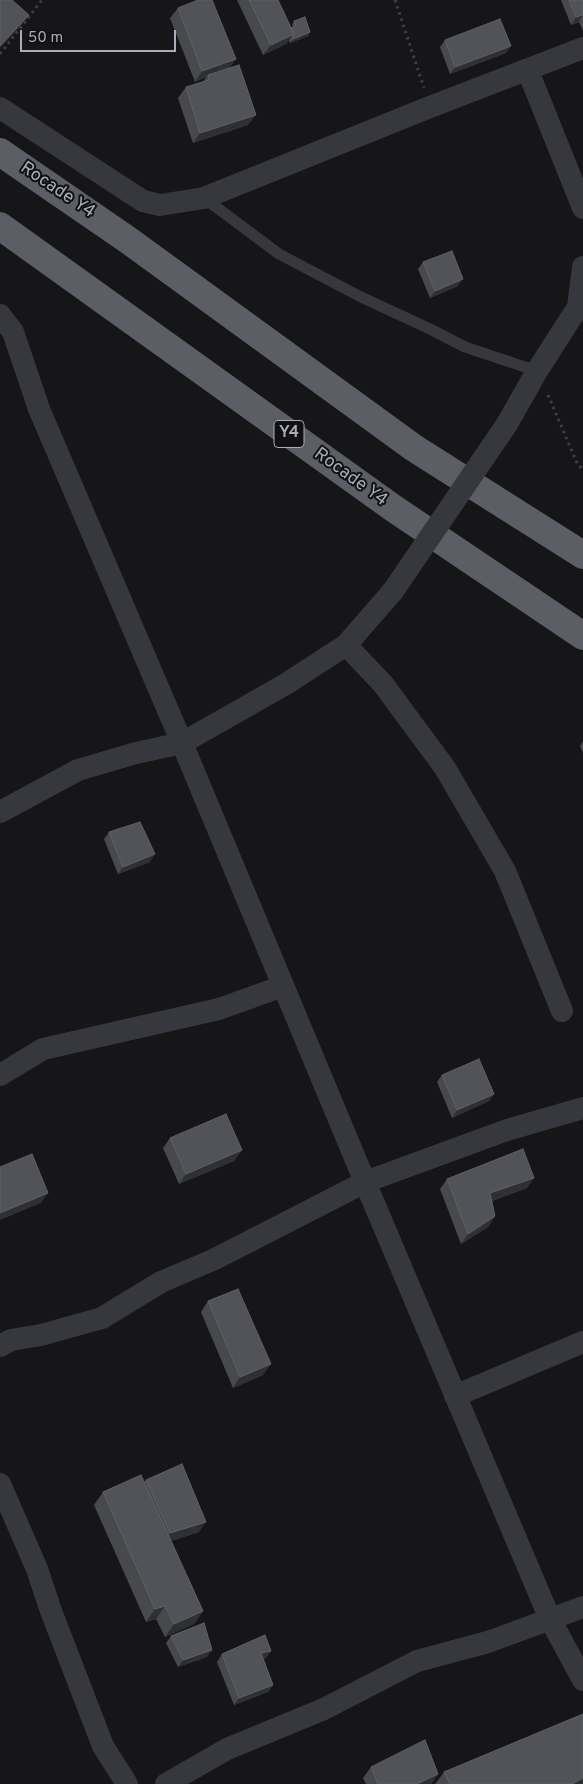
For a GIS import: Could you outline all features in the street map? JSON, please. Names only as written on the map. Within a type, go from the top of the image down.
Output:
[{"type":"highway","name":"Rocade Y4","points":[[0,152],[128,240],[414,448],[583,555]]},
{"type":"highway","name":"Rocade Y4","points":[[0,226],[393,508],[583,636]]},
{"type":"street","points":[[0,108],[143,201],[160,205],[204,198],[583,48]]},
{"type":"street","points":[[528,71],[583,208]]},
{"type":"street","points":[[0,812],[78,770],[136,753],[182,743],[286,684],[346,645],[393,591],[508,424],[537,372],[578,307],[583,267]]},
{"type":"street","points":[[0,314],[13,332],[39,409],[182,743],[550,1620],[583,1680]]},
{"type":"street","points":[[346,645],[383,684],[445,768],[505,871],[562,1012]]},
{"type":"street","points":[[0,1075],[43,1049],[219,1009],[284,986]]},
{"type":"street","points":[[0,1346],[11,1340],[41,1335],[102,1318],[162,1282],[215,1259],[365,1182],[507,1130],[583,1108]]},
{"type":"street","points":[[455,1396],[583,1342]]},
{"type":"street","points":[[0,1484],[37,1568],[51,1612],[103,1746],[127,1784]]},
{"type":"street","points":[[166,1784],[227,1749],[324,1710],[417,1661],[488,1642],[583,1607]]},
{"type":"lane","points":[[204,198],[278,254],[361,297],[465,347],[537,372]]},
{"type":"path","points":[[0,54],[42,0]]},
{"type":"path","points":[[395,0],[430,107]]},
{"type":"path","points":[[537,372],[563,426],[577,464],[583,470]]},
{"type":"building","points":[[0,0],[12,0],[29,15],[0,46]]},
{"type":"building","points":[[198,0],[212,0],[236,59],[202,71],[178,8]]},
{"type":"building","points":[[249,0],[278,0],[294,34],[271,45]]},
{"type":"building","points":[[569,0],[583,0],[583,15],[576,17]]},
{"type":"building","points":[[305,17],[310,32],[293,39],[294,34],[291,28],[296,26],[294,21]]},
{"type":"building","points":[[500,19],[511,46],[455,67],[445,40]]},
{"type":"building","points":[[239,65],[256,115],[200,133],[186,87],[209,80],[208,75]]},
{"type":"building","points":[[452,251],[463,279],[435,291],[423,262]]},
{"type":"building","points":[[140,822],[155,854],[123,867],[109,832]]},
{"type":"building","points":[[479,1059],[494,1094],[457,1110],[442,1075]]},
{"type":"building","points":[[226,1114],[242,1150],[186,1174],[170,1138]]},
{"type":"building","points":[[523,1149],[534,1178],[490,1193],[495,1216],[468,1234],[447,1179]]},
{"type":"building","points":[[32,1154],[48,1193],[0,1213],[0,1167]]},
{"type":"building","points":[[238,1289],[271,1364],[240,1377],[208,1301]]},
{"type":"building","points":[[182,1464],[206,1522],[170,1533],[146,1480]]},
{"type":"building","points":[[141,1475],[203,1611],[174,1624],[165,1606],[155,1609],[103,1492]]},
{"type":"building","points":[[204,1623],[212,1650],[183,1660],[171,1636]]},
{"type":"building","points":[[265,1635],[271,1651],[261,1653],[273,1685],[239,1698],[222,1654]]},
{"type":"building","points":[[583,1714],[583,1778],[572,1784],[450,1784],[444,1772]]},
{"type":"building","points":[[425,1740],[438,1774],[417,1784],[378,1784],[371,1767]]}]
